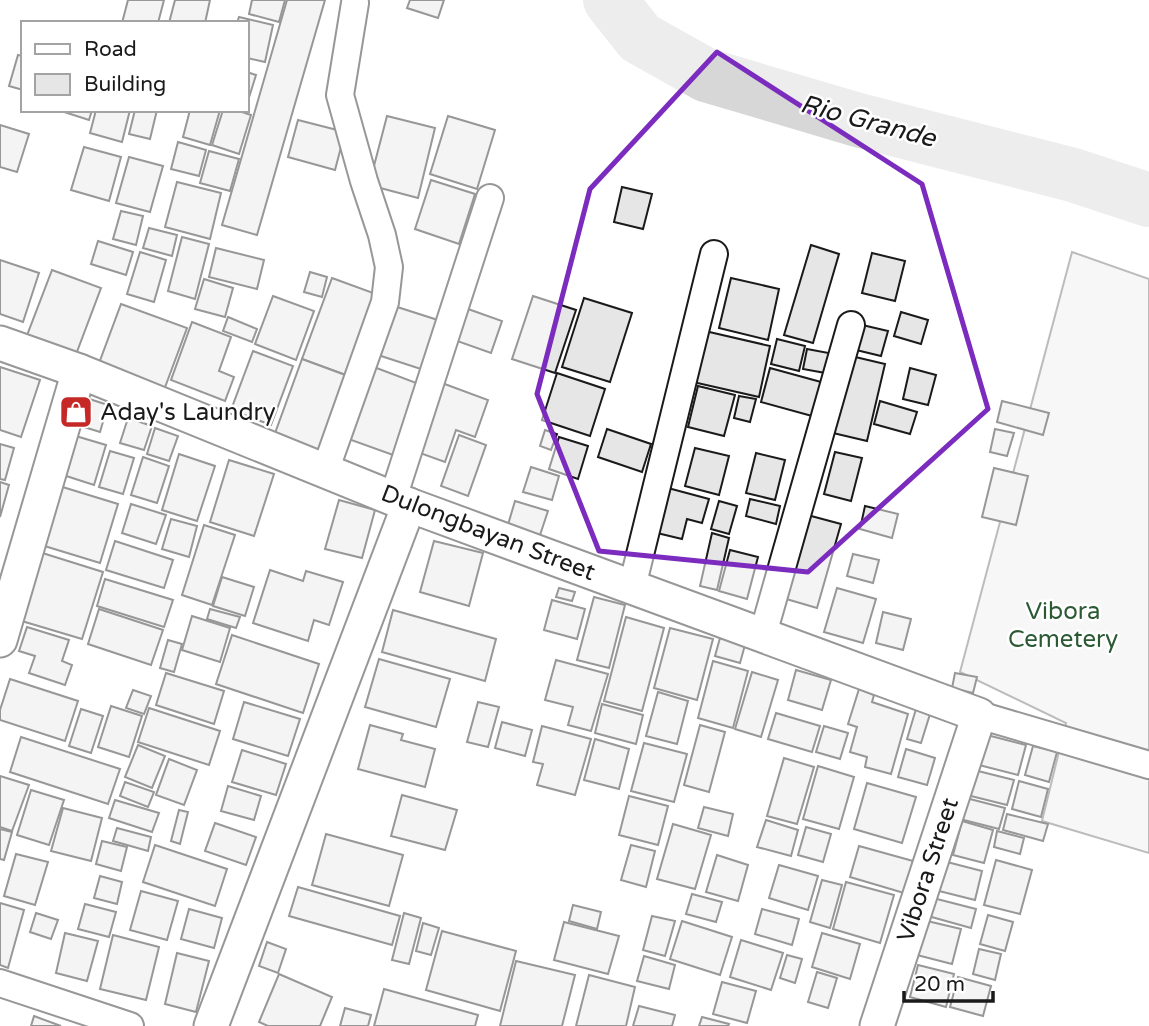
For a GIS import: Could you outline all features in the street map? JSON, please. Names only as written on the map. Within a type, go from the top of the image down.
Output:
[{"type":"street","points":[[325,471],[388,288],[388,267],[382,235],[340,95],[355,3]]},
{"type":"street","points":[[211,1026],[401,502],[489,198]]},
{"type":"street","points":[[632,587],[714,254]]},
{"type":"street","points":[[762,635],[851,325]]},
{"type":"street","name":"Dulongbayan Street","points":[[0,342],[79,371],[401,502],[979,715]]},
{"type":"street","points":[[0,639],[79,371]]},
{"type":"street","points":[[979,715],[1149,765]]},
{"type":"street","name":"Vibora Street","points":[[877,1026],[979,715]]},
{"type":"street","points":[[0,983],[130,1026]]},
{"type":"highlighted area","points":[[717,52],[922,184],[988,409],[808,572],[599,551],[537,394],[590,189]]},
{"type":"shaded area","name":"Vibora Cemetery","points":[[1072,252],[1149,279],[1149,853],[1042,821],[1066,723],[960,672]]},
{"type":"building","points":[[128,0],[164,0],[159,21],[123,21]]},
{"type":"building","points":[[175,0],[210,0],[205,21],[170,21]]},
{"type":"building","points":[[252,0],[285,0],[279,22],[249,14]]},
{"type":"building","points":[[287,0],[325,0],[257,235],[222,225]]},
{"type":"building","points":[[410,0],[444,0],[438,18],[407,8]]},
{"type":"building","points":[[239,17],[273,25],[265,62],[248,58],[248,21],[238,21]]},
{"type":"building","points":[[18,55],[21,56],[21,89],[9,86]]},
{"type":"building","points":[[248,72],[256,75],[248,101]]},
{"type":"building","points":[[64,112],[91,112],[89,120]]},
{"type":"building","points":[[95,112],[130,112],[122,142],[90,133]]},
{"type":"building","points":[[134,112],[157,112],[150,139],[129,134]]},
{"type":"building","points":[[189,112],[219,112],[210,145],[183,137]]},
{"type":"building","points":[[222,112],[251,115],[239,154],[212,145]]},
{"type":"building","points":[[387,116],[435,128],[418,198],[369,185]]},
{"type":"building","points":[[448,116],[495,130],[477,189],[430,174]]},
{"type":"building","points":[[298,120],[345,132],[335,170],[288,157]]},
{"type":"building","points":[[0,125],[29,134],[17,172],[0,167]]},
{"type":"building","points":[[178,142],[206,150],[199,176],[171,169]]},
{"type":"building","points":[[84,147],[121,157],[109,201],[71,190]]},
{"type":"building","points":[[209,151],[239,159],[230,191],[200,183]]},
{"type":"building","points":[[129,157],[163,166],[150,212],[116,203]]},
{"type":"building","points":[[431,180],[475,194],[459,244],[415,229]]},
{"type":"building","points":[[177,182],[221,193],[210,239],[165,227]]},
{"type":"building","points":[[622,187],[652,194],[643,229],[614,222]]},
{"type":"building","points":[[121,211],[143,216],[136,245],[113,239]]},
{"type":"building","points":[[149,228],[177,235],[172,256],[143,248]]},
{"type":"building","points":[[182,237],[209,244],[195,299],[168,291]]},
{"type":"building","points":[[98,241],[133,252],[126,275],[91,264]]},
{"type":"building","points":[[811,245],[839,254],[813,343],[784,335]]},
{"type":"building","points":[[216,248],[264,260],[257,289],[209,277]]},
{"type":"building","points":[[140,252],[166,260],[154,302],[127,294]]},
{"type":"building","points":[[872,253],[905,261],[895,301],[862,293]]},
{"type":"building","points":[[0,260],[39,273],[23,322],[0,314]]},
{"type":"building","points":[[52,270],[101,288],[75,357],[26,338]]},
{"type":"building","points":[[310,272],[327,277],[322,297],[304,292]]},
{"type":"building","points":[[332,278],[376,294],[346,375],[302,359]]},
{"type":"building","points":[[731,278],[779,289],[768,340],[719,328]]},
{"type":"building","points":[[204,279],[233,288],[225,317],[195,309]]},
{"type":"building","points":[[273,296],[314,311],[296,360],[255,344]]},
{"type":"building","points":[[533,296],[576,310],[555,373],[512,359]]},
{"type":"building","points":[[584,298],[632,313],[610,382],[562,367]]},
{"type":"building","points":[[121,304],[187,328],[164,390],[98,366]]},
{"type":"building","points":[[391,305],[444,322],[427,371],[375,354]]},
{"type":"building","points":[[468,309],[502,321],[491,353],[457,341]]},
{"type":"building","points":[[901,312],[928,320],[921,344],[894,336]]},
{"type":"building","points":[[228,317],[257,329],[252,342],[223,331]]},
{"type":"building","points":[[192,322],[231,337],[219,371],[234,377],[225,401],[171,380]]},
{"type":"building","points":[[858,324],[888,331],[881,356],[852,349]]},
{"type":"building","points":[[705,331],[770,346],[759,397],[693,382]]},
{"type":"building","points":[[777,339],[805,346],[799,371],[771,364]]},
{"type":"building","points":[[807,349],[834,354],[831,374],[803,369]]},
{"type":"building","points":[[253,351],[293,366],[271,425],[231,410]]},
{"type":"building","points":[[851,356],[885,364],[867,441],[833,433]]},
{"type":"building","points":[[302,359],[348,376],[320,453],[274,436]]},
{"type":"building","points":[[366,364],[419,384],[393,455],[340,436]]},
{"type":"building","points":[[0,367],[40,380],[21,437],[0,430]]},
{"type":"building","points":[[770,368],[821,382],[812,416],[761,402]]},
{"type":"building","points":[[910,368],[936,375],[928,405],[903,399]]},
{"type":"building","points":[[557,373],[605,389],[590,436],[542,420]]},
{"type":"building","points":[[442,383],[488,400],[475,437],[456,430],[445,462],[417,452]]},
{"type":"building","points":[[698,386],[735,395],[724,436],[688,427]]},
{"type":"building","points":[[80,396],[108,405],[100,432],[71,423]]},
{"type":"building","points":[[739,396],[756,399],[750,422],[734,418]]},
{"type":"building","points":[[880,401],[917,412],[910,434],[874,424]]},
{"type":"building","points":[[1002,401],[1049,413],[1043,435],[997,422]]},
{"type":"building","points":[[128,418],[152,426],[144,450],[120,443]]},
{"type":"building","points":[[155,428],[178,436],[169,461],[147,454]]},
{"type":"building","points":[[607,429],[651,444],[642,472],[598,457]]},
{"type":"building","points":[[995,429],[1014,433],[1007,456],[990,452]]},
{"type":"building","points":[[545,430],[557,434],[551,450],[540,446]]},
{"type":"building","points":[[69,434],[106,445],[94,485],[57,473]]},
{"type":"building","points":[[459,435],[486,445],[468,496],[441,486]]},
{"type":"building","points":[[559,437],[588,446],[578,479],[549,469]]},
{"type":"building","points":[[0,444],[14,448],[5,480],[0,479]]},
{"type":"building","points":[[695,448],[729,456],[719,495],[685,486]]},
{"type":"building","points":[[110,451],[134,458],[123,494],[99,487]]},
{"type":"building","points":[[835,452],[862,458],[851,501],[824,494]]},
{"type":"building","points":[[756,453],[785,460],[775,500],[746,493]]},
{"type":"building","points":[[179,454],[215,466],[197,521],[162,510]]},
{"type":"building","points":[[143,457],[169,466],[157,503],[131,495]]},
{"type":"building","points":[[229,460],[274,474],[254,536],[210,522]]},
{"type":"building","points":[[531,467],[559,476],[552,500],[523,492]]},
{"type":"building","points":[[994,468],[1028,476],[1016,525],[982,517]]},
{"type":"building","points":[[0,482],[9,485],[0,517]]},
{"type":"building","points":[[56,485],[118,504],[100,563],[38,544]]},
{"type":"building","points":[[668,488],[709,499],[702,523],[687,519],[682,539],[657,533]]},
{"type":"building","points":[[750,499],[780,506],[776,524],[746,516]]},
{"type":"building","points":[[339,500],[375,510],[362,558],[325,549]]},
{"type":"building","points":[[515,501],[548,511],[539,538],[507,528]]},
{"type":"building","points":[[719,501],[737,506],[729,534],[711,529]]},
{"type":"building","points":[[131,504],[166,515],[156,544],[122,533]]},
{"type":"building","points":[[865,506],[898,514],[892,538],[860,529]]},
{"type":"building","points":[[800,513],[841,524],[817,608],[776,596]]},
{"type":"building","points":[[171,519],[197,526],[189,557],[162,549]]},
{"type":"building","points":[[204,525],[235,535],[212,605],[182,595]]},
{"type":"building","points":[[712,533],[729,538],[717,590],[700,586]]},
{"type":"building","points":[[115,541],[173,560],[164,588],[106,570]]},
{"type":"building","points":[[434,541],[483,553],[469,606],[420,592]]},
{"type":"building","points":[[730,550],[758,557],[747,599],[719,591]]},
{"type":"building","points":[[36,551],[103,572],[82,639],[15,619]]},
{"type":"building","points":[[853,554],[879,560],[873,583],[847,576]]},
{"type":"building","points":[[270,570],[303,581],[306,571],[343,582],[329,625],[314,620],[308,641],[253,623]]},
{"type":"building","points":[[222,577],[254,587],[245,616],[213,606]]},
{"type":"building","points":[[105,579],[173,600],[164,627],[97,606]]},
{"type":"building","points":[[559,588],[575,592],[572,601],[556,597]]},
{"type":"building","points":[[837,588],[876,599],[863,643],[824,632]]},
{"type":"building","points":[[594,597],[625,605],[609,668],[577,660]]},
{"type":"building","points":[[552,600],[585,609],[577,639],[544,630]]},
{"type":"building","points":[[99,609],[163,630],[151,665],[88,644]]},
{"type":"building","points":[[210,609],[240,617],[236,628],[207,619]]},
{"type":"building","points":[[393,610],[496,639],[485,681],[382,652]]},
{"type":"building","points":[[883,612],[911,619],[903,650],[876,643]]},
{"type":"building","points":[[192,616],[230,628],[220,662],[182,650]]},
{"type":"building","points":[[626,617],[664,628],[642,711],[604,701]]},
{"type":"building","points":[[27,627],[69,640],[62,661],[72,665],[65,685],[29,673],[35,656],[19,651]]},
{"type":"building","points":[[670,628],[713,639],[697,700],[654,688]]},
{"type":"building","points":[[232,635],[319,664],[303,713],[216,684]]},
{"type":"building","points":[[720,638],[745,645],[740,663],[715,656]]},
{"type":"building","points":[[168,640],[182,644],[174,672],[160,668]]},
{"type":"building","points":[[379,659],[450,679],[436,727],[365,707]]},
{"type":"building","points":[[556,660],[608,674],[591,731],[568,725],[573,707],[545,700]]},
{"type":"building","points":[[713,661],[748,671],[733,728],[698,718]]},
{"type":"building","points":[[796,670],[831,680],[822,710],[788,700]]},
{"type":"building","points":[[752,672],[778,680],[761,737],[735,729]]},
{"type":"building","points":[[166,673],[224,691],[214,724],[156,705]]},
{"type":"building","points":[[955,673],[977,677],[973,693],[952,688]]},
{"type":"building","points":[[10,679],[78,701],[65,741],[0,720],[0,710]]},
{"type":"building","points":[[859,689],[874,695],[872,702],[908,714],[891,774],[865,767],[867,757],[850,752],[857,727],[848,724]]},
{"type":"building","points":[[133,690],[151,696],[144,714],[126,708]]},
{"type":"building","points":[[658,692],[688,701],[677,744],[646,736]]},
{"type":"building","points":[[244,702],[300,719],[288,756],[233,739]]},
{"type":"building","points":[[478,702],[499,707],[488,747],[467,742]]},
{"type":"building","points":[[602,704],[643,715],[636,744],[595,733]]},
{"type":"building","points":[[111,706],[142,716],[129,757],[98,747]]},
{"type":"building","points":[[149,708],[220,731],[209,765],[138,742]]},
{"type":"building","points":[[81,709],[103,716],[91,753],[69,746]]},
{"type":"building","points":[[916,709],[930,714],[921,743],[907,739]]},
{"type":"building","points":[[776,713],[820,726],[812,752],[768,739]]},
{"type":"building","points":[[502,722],[532,730],[525,756],[495,748]]},
{"type":"building","points":[[370,725],[403,734],[401,740],[435,749],[425,787],[358,769]]},
{"type":"building","points":[[700,725],[725,732],[709,792],[684,785]]},
{"type":"building","points":[[542,726],[591,739],[575,795],[537,785],[543,764],[533,762]]},
{"type":"building","points":[[824,726],[848,733],[840,759],[816,752]]},
{"type":"building","points":[[987,735],[1026,745],[1018,775],[979,765]]},
{"type":"building","points":[[21,737],[120,769],[108,804],[10,772]]},
{"type":"building","points":[[595,739],[629,749],[619,789],[584,780]]},
{"type":"building","points":[[644,743],[687,754],[674,802],[631,791]]},
{"type":"building","points":[[138,745],[165,756],[152,788],[125,777]]},
{"type":"building","points":[[1033,746],[1057,752],[1049,782],[1025,775]]},
{"type":"building","points":[[906,749],[935,758],[927,785],[898,777]]},
{"type":"building","points":[[242,750],[286,764],[276,795],[232,782]]},
{"type":"building","points":[[784,758],[814,767],[797,824],[767,816]]},
{"type":"building","points":[[169,759],[197,770],[184,805],[156,795]]},
{"type":"building","points":[[818,766],[854,777],[839,829],[803,819]]},
{"type":"building","points":[[974,770],[1014,780],[1007,805],[967,795]]},
{"type":"building","points":[[0,776],[29,785],[12,831],[0,827]]},
{"type":"building","points":[[1019,781],[1048,789],[1041,817],[1012,809]]},
{"type":"building","points":[[125,782],[154,792],[148,807],[120,796]]},
{"type":"building","points":[[867,783],[916,797],[902,843],[854,829]]},
{"type":"building","points":[[228,786],[261,796],[254,820],[221,811]]},
{"type":"building","points":[[31,790],[64,800],[49,845],[17,835]]},
{"type":"building","points":[[402,795],[457,810],[445,850],[391,836]]},
{"type":"building","points":[[629,796],[668,806],[658,845],[619,835]]},
{"type":"building","points":[[962,797],[1005,808],[999,829],[956,818]]},
{"type":"building","points":[[115,800],[159,813],[152,832],[109,818]]},
{"type":"building","points":[[704,807],[733,814],[728,836],[698,828]]},
{"type":"building","points":[[63,808],[102,818],[91,861],[51,851]]},
{"type":"building","points":[[179,810],[188,812],[180,844],[171,841]]},
{"type":"building","points":[[1007,814],[1048,824],[1043,841],[1003,830]]},
{"type":"building","points":[[766,820],[798,830],[791,856],[757,847]]},
{"type":"building","points":[[962,821],[993,830],[984,863],[953,855]]},
{"type":"building","points":[[215,823],[256,837],[246,865],[205,851]]},
{"type":"building","points":[[673,824],[711,835],[695,889],[657,879]]},
{"type":"building","points":[[806,827],[831,834],[823,862],[798,855]]},
{"type":"building","points":[[117,828],[151,837],[148,851],[113,841]]},
{"type":"building","points":[[0,829],[12,832],[4,860],[0,859]]},
{"type":"building","points":[[997,831],[1024,838],[1020,854],[994,847]]},
{"type":"building","points":[[326,834],[403,855],[389,906],[312,885]]},
{"type":"building","points":[[102,841],[127,847],[121,871],[96,864]]},
{"type":"building","points":[[155,845],[227,869],[215,906],[143,882]]},
{"type":"building","points":[[631,845],[655,851],[646,887],[621,880]]},
{"type":"building","points":[[859,846],[913,861],[904,893],[850,877]]},
{"type":"building","points":[[16,854],[48,862],[35,905],[4,896]]},
{"type":"building","points":[[717,855],[748,865],[738,901],[706,892]]},
{"type":"building","points":[[996,860],[1032,870],[1020,914],[984,905]]},
{"type":"building","points":[[947,862],[982,871],[975,900],[939,891]]},
{"type":"building","points":[[779,865],[818,876],[808,910],[769,898]]},
{"type":"building","points":[[100,876],[122,882],[117,904],[94,898]]},
{"type":"building","points":[[822,880],[842,885],[830,928],[810,922]]},
{"type":"building","points":[[846,882],[894,895],[880,943],[833,929]]},
{"type":"building","points":[[298,887],[400,916],[392,945],[289,916]]},
{"type":"building","points":[[141,891],[178,901],[167,940],[130,930]]},
{"type":"building","points":[[692,894],[722,902],[716,922],[686,914]]},
{"type":"building","points":[[933,898],[976,909],[971,928],[928,916]]},
{"type":"building","points":[[0,903],[24,910],[8,968],[0,965]]},
{"type":"building","points":[[85,904],[116,912],[109,937],[78,929]]},
{"type":"building","points":[[573,905],[601,912],[597,929],[569,921]]},
{"type":"building","points":[[189,909],[222,918],[214,948],[181,939]]},
{"type":"building","points":[[762,909],[799,919],[792,945],[755,934]]},
{"type":"building","points":[[36,913],[58,920],[51,939],[30,932]]},
{"type":"building","points":[[404,913],[421,918],[409,964],[392,960]]},
{"type":"building","points":[[988,915],[1013,922],[1005,951],[980,944]]},
{"type":"building","points":[[652,916],[675,921],[665,956],[643,950]]},
{"type":"building","points":[[923,920],[961,929],[952,964],[913,954]]},
{"type":"building","points":[[682,921],[732,937],[720,975],[670,959]]},
{"type":"building","points":[[564,922],[619,936],[608,974],[554,960]]},
{"type":"building","points":[[423,923],[439,928],[431,955],[416,951]]},
{"type":"building","points":[[442,931],[516,951],[500,1011],[426,990]]},
{"type":"building","points":[[65,933],[98,941],[87,981],[56,973]]},
{"type":"building","points":[[822,933],[860,944],[850,979],[812,967]]},
{"type":"building","points":[[113,935],[159,947],[146,1000],[100,989]]},
{"type":"building","points":[[741,940],[783,953],[771,990],[730,977]]},
{"type":"building","points":[[267,942],[286,949],[278,973],[259,966]]},
{"type":"building","points":[[979,949],[1001,954],[995,980],[973,974]]},
{"type":"building","points":[[177,953],[209,961],[196,1012],[165,1004]]},
{"type":"building","points":[[787,955],[802,959],[795,983],[780,978]]},
{"type":"building","points":[[644,956],[675,965],[669,989],[637,981]]},
{"type":"building","points":[[516,961],[575,975],[562,1026],[500,1026]]},
{"type":"building","points":[[918,965],[954,974],[946,1007],[910,997]]},
{"type":"building","points":[[817,972],[837,978],[828,1008],[808,1002]]},
{"type":"building","points":[[279,974],[332,997],[320,1026],[268,1026],[259,1022]]},
{"type":"building","points":[[589,975],[635,987],[626,1026],[576,1026]]},
{"type":"building","points":[[958,977],[991,986],[983,1016],[950,1007]]},
{"type":"building","points":[[722,982],[756,991],[747,1023],[713,1014]]},
{"type":"building","points":[[384,989],[478,1015],[475,1026],[374,1026]]},
{"type":"building","points":[[639,1006],[675,1015],[672,1026],[633,1026]]},
{"type":"building","points":[[345,1008],[371,1015],[368,1026],[340,1026]]},
{"type":"building","points":[[34,1016],[61,1026],[31,1026]]},
{"type":"building","points":[[702,1017],[729,1024],[699,1026]]},
{"type":"waterway","name":"Rio Grande","points":[[610,0],[640,38],[706,75],[858,120],[1073,175],[1149,200]]},
{"type":"place","name":"Aday's Laundry","points":[[76,412]]}]
